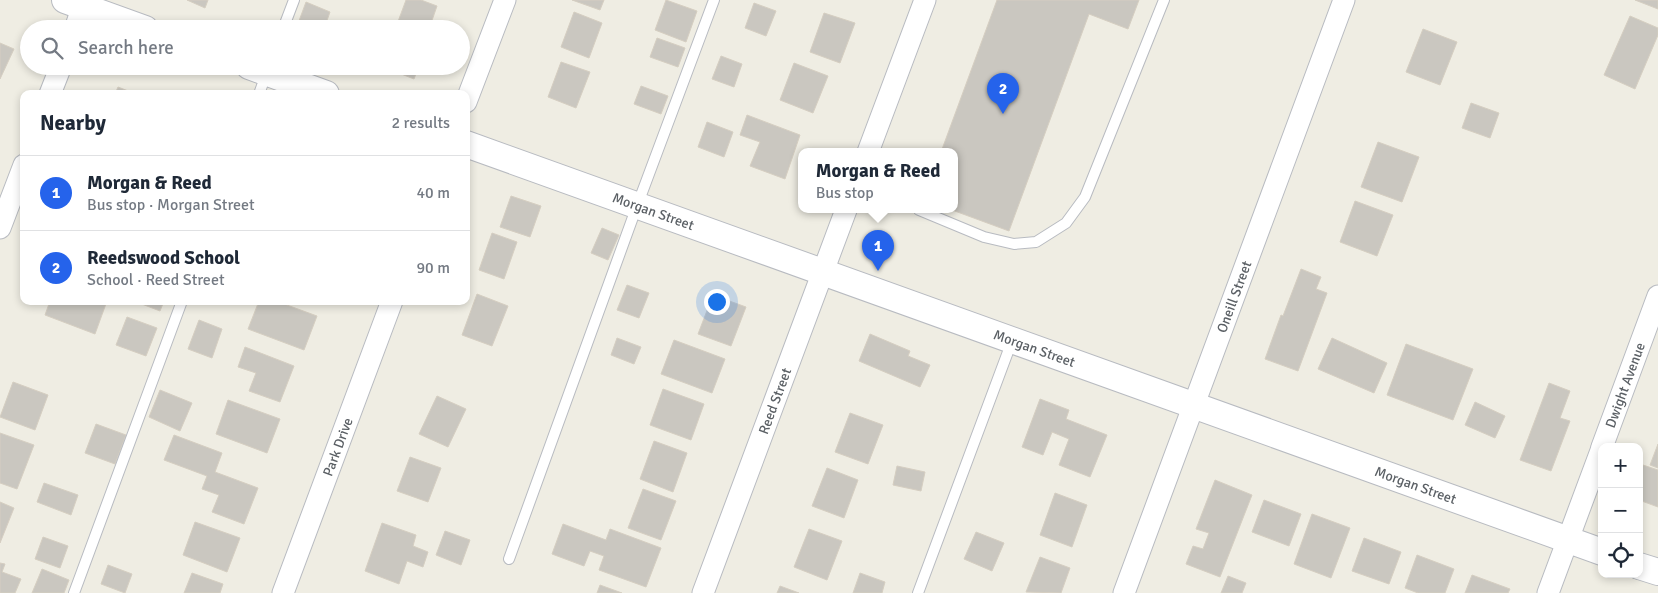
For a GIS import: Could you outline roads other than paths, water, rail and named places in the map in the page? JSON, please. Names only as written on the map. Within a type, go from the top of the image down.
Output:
[{"type":"street","points":[[470,91],[504,0]]},
{"type":"street","points":[[870,148],[925,0]]},
{"type":"street","name":"Oneill Street","points":[[1124,593],[1344,0]]},
{"type":"street","points":[[77,9],[114,20]]},
{"type":"street","points":[[52,90],[57,75]]},
{"type":"street","points":[[261,75],[312,90]]},
{"type":"street","name":"Morgan Street","points":[[470,145],[1598,551]]},
{"type":"street","points":[[0,228],[20,176]]},
{"type":"street","name":"Reed Street","points":[[703,593],[845,213]]},
{"type":"street","name":"Dwight Avenue","points":[[1603,443],[1658,296]]},
{"type":"street","name":"Park Drive","points":[[283,593],[391,305]]},
{"type":"street","name":"Dwight Avenue","points":[[1548,593],[1598,458]]},
{"type":"street","points":[[1643,567],[1658,572]]},
{"type":"lane","points":[[286,20],[294,0]]},
{"type":"lane","points":[[510,559],[637,206],[714,0]]},
{"type":"lane","points":[[926,213],[984,237],[1014,244],[1036,242],[1066,223],[1085,197],[1164,0]]},
{"type":"lane","points":[[74,593],[181,305]]},
{"type":"lane","points":[[918,593],[1012,340]]},
{"type":"place","name":"Reedswood School","points":[[1003,114]]},
{"type":"place","name":"Morgan & Reed","points":[[878,271]]}]
